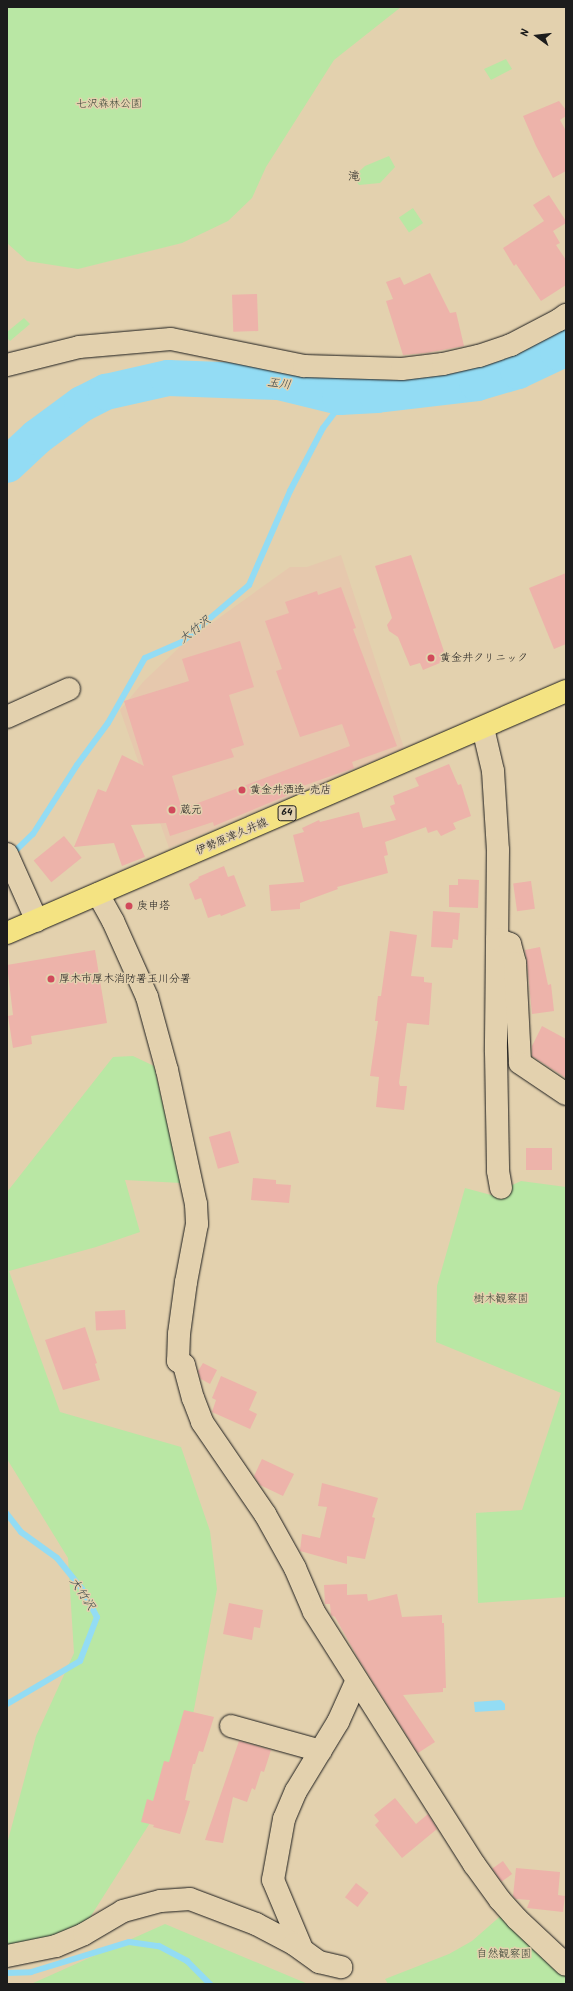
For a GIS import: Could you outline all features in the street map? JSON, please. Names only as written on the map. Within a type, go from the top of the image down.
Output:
[{"type":"main road","name":"伊勢原津久井線","points":[[7,933],[566,691]]},
{"type":"street","points":[[7,365],[79,347],[171,339],[304,366],[402,369],[443,364],[479,356],[511,345],[566,315]]},
{"type":"street","points":[[7,717],[69,689]]},
{"type":"street","points":[[483,728],[491,759],[498,850],[498,1171],[501,1188]]},
{"type":"street","points":[[7,854],[37,921]]},
{"type":"street","points":[[98,894],[113,921],[149,1002],[167,1070],[196,1204],[197,1224],[186,1282],[179,1334],[178,1361],[184,1365],[202,1422],[265,1514],[295,1568],[314,1612],[474,1864],[500,1900],[540,1942],[566,1964]]},
{"type":"street","points":[[497,939],[510,944],[515,963],[520,1063],[566,1094]]},
{"type":"street","points":[[302,1949],[273,1880],[284,1818],[296,1791],[338,1722],[356,1680]]},
{"type":"street","points":[[231,1726],[321,1751]]},
{"type":"street","points":[[7,1956],[56,1946],[84,1934],[123,1911],[161,1901],[190,1899],[256,1924],[302,1949],[319,1962],[341,1967]]},
{"type":"shaded area","points":[[341,555],[404,748],[169,848],[120,710],[144,681],[184,643],[290,567],[307,567]]},
{"type":"green space","name":"七沢森林公園","points":[[7,7],[401,7],[334,60],[266,167],[252,198],[228,221],[182,243],[78,269],[27,261],[7,243]]},
{"type":"green space","points":[[506,59],[512,69],[491,80],[484,69]]},
{"type":"green space","points":[[389,156],[395,167],[380,183],[359,185],[353,177],[365,166]]},
{"type":"green space","points":[[413,208],[423,223],[409,232],[399,218]]},
{"type":"green space","points":[[24,318],[30,324],[10,341],[7,338],[7,332]]},
{"type":"green space","points":[[133,1056],[154,1066],[181,1183],[125,1180],[140,1232],[96,1247],[9,1271],[60,1412],[181,1447],[210,1531],[217,1589],[191,1725],[155,1815],[89,1919],[7,1967],[7,1844],[36,1736],[74,1653],[68,1558],[7,1459],[7,1192],[113,1057]]},
{"type":"green space","name":"樹木観察園","points":[[521,1181],[566,1187],[566,1597],[478,1603],[476,1513],[522,1510],[561,1393],[436,1342],[437,1286],[465,1188],[491,1195]]},
{"type":"green space","name":"自然観察園","points":[[504,1913],[566,1969],[566,1984],[388,1984],[385,1979],[449,1954],[472,1941]]},
{"type":"green space","points":[[165,1924],[308,1984],[31,1984]]},
{"type":"water","points":[[501,1700],[505,1704],[505,1710],[475,1712],[474,1702]]},
{"type":"building","points":[[559,101],[566,110],[566,116],[560,120],[566,131],[566,171],[553,178],[536,146],[523,116]]},
{"type":"building","points":[[549,195],[566,221],[566,223],[553,231],[560,243],[556,245],[566,260],[566,285],[541,301],[516,264],[514,266],[503,248],[544,221],[533,205]]},
{"type":"building","points":[[430,273],[450,313],[456,312],[464,346],[426,353],[403,355],[386,301],[393,299],[386,282],[400,277],[404,285]]},
{"type":"building","points":[[257,294],[258,331],[233,332],[232,295]]},
{"type":"building","points":[[411,555],[447,660],[423,670],[420,663],[410,666],[398,637],[389,631],[387,625],[392,618],[375,566]]},
{"type":"building","points":[[566,573],[566,644],[554,649],[529,588]]},
{"type":"building","points":[[341,587],[356,628],[353,629],[397,746],[352,762],[354,768],[297,788],[298,791],[214,826],[213,822],[170,836],[166,823],[131,825],[145,857],[122,866],[114,843],[74,847],[98,789],[106,792],[122,755],[144,766],[124,701],[189,681],[182,659],[240,641],[254,687],[229,695],[244,745],[231,749],[234,757],[172,776],[182,809],[350,746],[342,724],[300,737],[276,671],[282,669],[265,621],[289,613],[285,602],[317,591],[318,595]]},
{"type":"building","points":[[449,764],[458,785],[461,784],[471,816],[453,823],[456,829],[441,836],[437,830],[428,833],[426,827],[385,842],[388,855],[384,856],[388,873],[337,887],[338,889],[300,903],[300,909],[271,911],[269,885],[304,882],[293,835],[304,832],[302,828],[319,820],[320,822],[359,812],[363,828],[396,820],[390,806],[395,804],[393,796],[419,786],[415,778]]},
{"type":"building","points":[[64,836],[82,858],[51,882],[34,861]]},
{"type":"building","points":[[224,866],[228,877],[234,875],[246,906],[221,916],[220,914],[208,918],[201,898],[195,900],[189,884],[199,878],[198,877]]},
{"type":"building","points":[[458,879],[479,880],[478,908],[449,907],[449,885],[458,885]]},
{"type":"building","points":[[531,881],[535,909],[517,911],[513,884]]},
{"type":"building","points":[[433,911],[460,913],[458,940],[453,939],[452,948],[431,947]]},
{"type":"building","points":[[390,931],[417,935],[411,976],[424,977],[424,982],[432,983],[429,1025],[407,1023],[399,1083],[400,1086],[407,1086],[404,1110],[376,1107],[379,1077],[370,1076],[378,1021],[375,1021],[378,996],[381,996]]},
{"type":"building","points":[[540,947],[548,985],[551,984],[554,1011],[532,1014],[525,950]]},
{"type":"building","name":"厚木市厚木消防署玉川分署","points":[[95,950],[107,1023],[31,1036],[32,1044],[13,1048],[8,1016],[13,1015],[7,965]]},
{"type":"building","points":[[542,1026],[566,1039],[566,1078],[532,1056],[532,1046]]},
{"type":"building","points":[[230,1131],[239,1163],[218,1169],[209,1137]]},
{"type":"building","points":[[526,1148],[552,1148],[552,1170],[526,1170]]},
{"type":"building","points":[[253,1178],[276,1180],[276,1184],[291,1185],[289,1203],[251,1200]]},
{"type":"building","points":[[125,1310],[126,1329],[96,1331],[95,1312]]},
{"type":"building","points":[[85,1327],[97,1363],[95,1364],[100,1380],[63,1390],[45,1340]]},
{"type":"building","points":[[203,1363],[217,1370],[210,1384],[201,1379],[198,1371]]},
{"type":"building","points":[[221,1376],[257,1392],[249,1410],[257,1414],[250,1429],[212,1412],[216,1400],[212,1398]]},
{"type":"building","points":[[262,1459],[294,1474],[283,1496],[260,1485],[254,1476]]},
{"type":"building","points":[[322,1483],[378,1498],[372,1517],[375,1518],[365,1559],[347,1556],[347,1564],[300,1551],[302,1534],[320,1538],[327,1507],[318,1506]]},
{"type":"building","points":[[347,1584],[347,1595],[367,1594],[368,1601],[397,1594],[402,1617],[442,1615],[442,1623],[444,1623],[446,1688],[443,1688],[443,1692],[403,1695],[435,1742],[418,1753],[358,1658],[335,1617],[331,1615],[330,1604],[325,1604],[324,1585]]},
{"type":"building","points":[[229,1603],[263,1610],[260,1628],[254,1627],[252,1640],[223,1634]]},
{"type":"building","points":[[184,1710],[214,1717],[203,1752],[199,1751],[195,1764],[193,1764],[185,1800],[190,1801],[180,1834],[153,1827],[154,1825],[141,1822],[147,1799],[153,1801],[164,1761],[169,1762]]},
{"type":"building","points":[[239,1741],[271,1750],[264,1772],[261,1771],[255,1790],[252,1788],[247,1802],[233,1797],[223,1843],[205,1840]]},
{"type":"building","points":[[395,1798],[416,1824],[428,1814],[437,1829],[402,1858],[375,1825],[379,1821],[374,1815]]},
{"type":"building","points":[[503,1861],[512,1874],[502,1882],[492,1868]]},
{"type":"building","points":[[516,1868],[560,1872],[558,1895],[565,1896],[563,1912],[527,1908],[530,1900],[516,1899],[513,1896]]},
{"type":"building","points":[[356,1883],[369,1893],[358,1907],[345,1897]]},
{"type":"waterway","name":"玉川","points":[[7,465],[37,437],[82,404],[106,392],[168,378],[279,382],[340,397],[377,395],[477,383],[518,371],[558,352],[566,346]]},
{"type":"waterway","name":"大竹沢","points":[[12,854],[33,834],[77,765],[108,723],[145,658],[182,642],[249,585],[290,491],[323,428],[336,411],[340,397]]},
{"type":"waterway","name":"大竹沢","points":[[7,1514],[21,1532],[57,1558],[82,1589],[97,1617],[80,1661],[7,1704]]},
{"type":"waterway","points":[[7,1973],[31,1972],[129,1942],[159,1946],[187,1961],[210,1984]]},
{"type":"place","name":"黄金井クリニック","points":[[431,658]]},
{"type":"place","name":"黄金井酒造 売店","points":[[242,790]]},
{"type":"place","name":"蔵元","points":[[172,810]]},
{"type":"place","name":"庚申塔","points":[[129,906]]},
{"type":"place","name":"厚木市厚木消防署玉川分署","points":[[51,979]]},
{"type":"district","name":"滝","points":[[354,177]]}]
